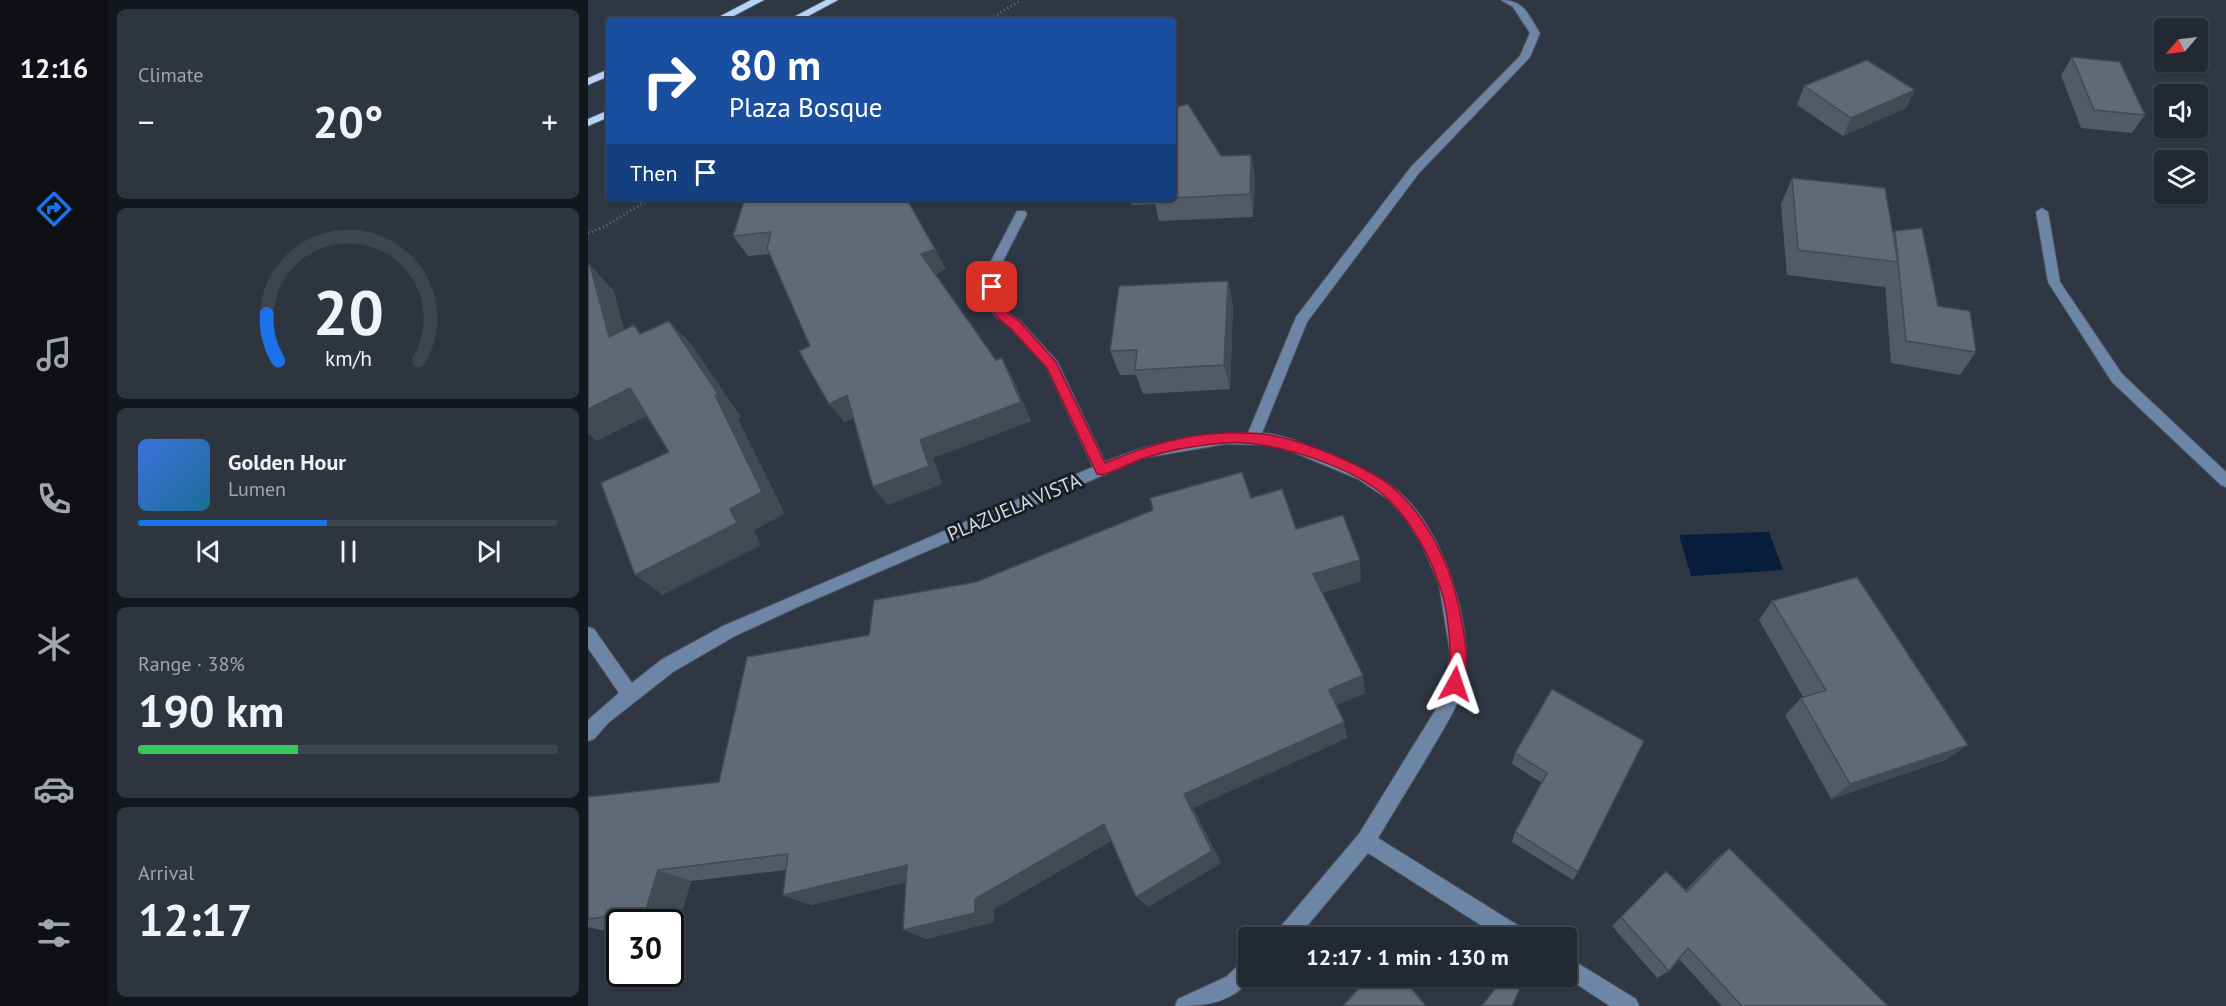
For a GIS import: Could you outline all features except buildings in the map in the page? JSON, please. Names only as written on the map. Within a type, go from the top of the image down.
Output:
[{"type":"main road","points":[[722,18],[759,0]]},
{"type":"main road","points":[[797,18],[833,0]]},
{"type":"main road","points":[[588,82],[606,73]]},
{"type":"main road","points":[[588,123],[606,114]]},
{"type":"street","points":[[1253,439],[1301,320],[1415,170],[1525,57],[1535,33],[1517,5],[1506,0]]},
{"type":"street","points":[[2042,212],[2054,282],[2117,378],[2226,481]]},
{"type":"street","points":[[1021,214],[996,263],[992,287],[993,300],[1000,313],[1016,326],[1052,365],[1102,470]]},
{"type":"street","name":"PLAZUELA VISTA","points":[[588,733],[602,717],[667,666],[729,631],[796,600],[1141,453],[1226,438],[1268,439],[1291,445],[1364,474],[1394,496],[1429,543],[1447,584],[1456,637],[1455,684],[1443,714],[1366,841],[1293,927]]},
{"type":"street","points":[[588,634],[630,695]]},
{"type":"street","points":[[1366,841],[1503,927]]},
{"type":"street","points":[[1577,973],[1629,1006]]},
{"type":"street","points":[[1185,1006],[1233,984],[1238,979]]},
{"type":"path","points":[[992,18],[1021,0]]},
{"type":"path","points":[[588,232],[604,227],[643,203],[653,201]]},
{"type":"water","points":[[1769,532],[1783,570],[1691,576],[1679,535]]},
{"type":"route","points":[[992,287],[993,300],[1000,313],[1016,326],[1052,365],[1102,470],[1141,453],[1179,445],[1226,438],[1268,439],[1291,445],[1364,474],[1394,496],[1410,514],[1429,543],[1447,584],[1456,629],[1458,653],[1455,684]]}]
